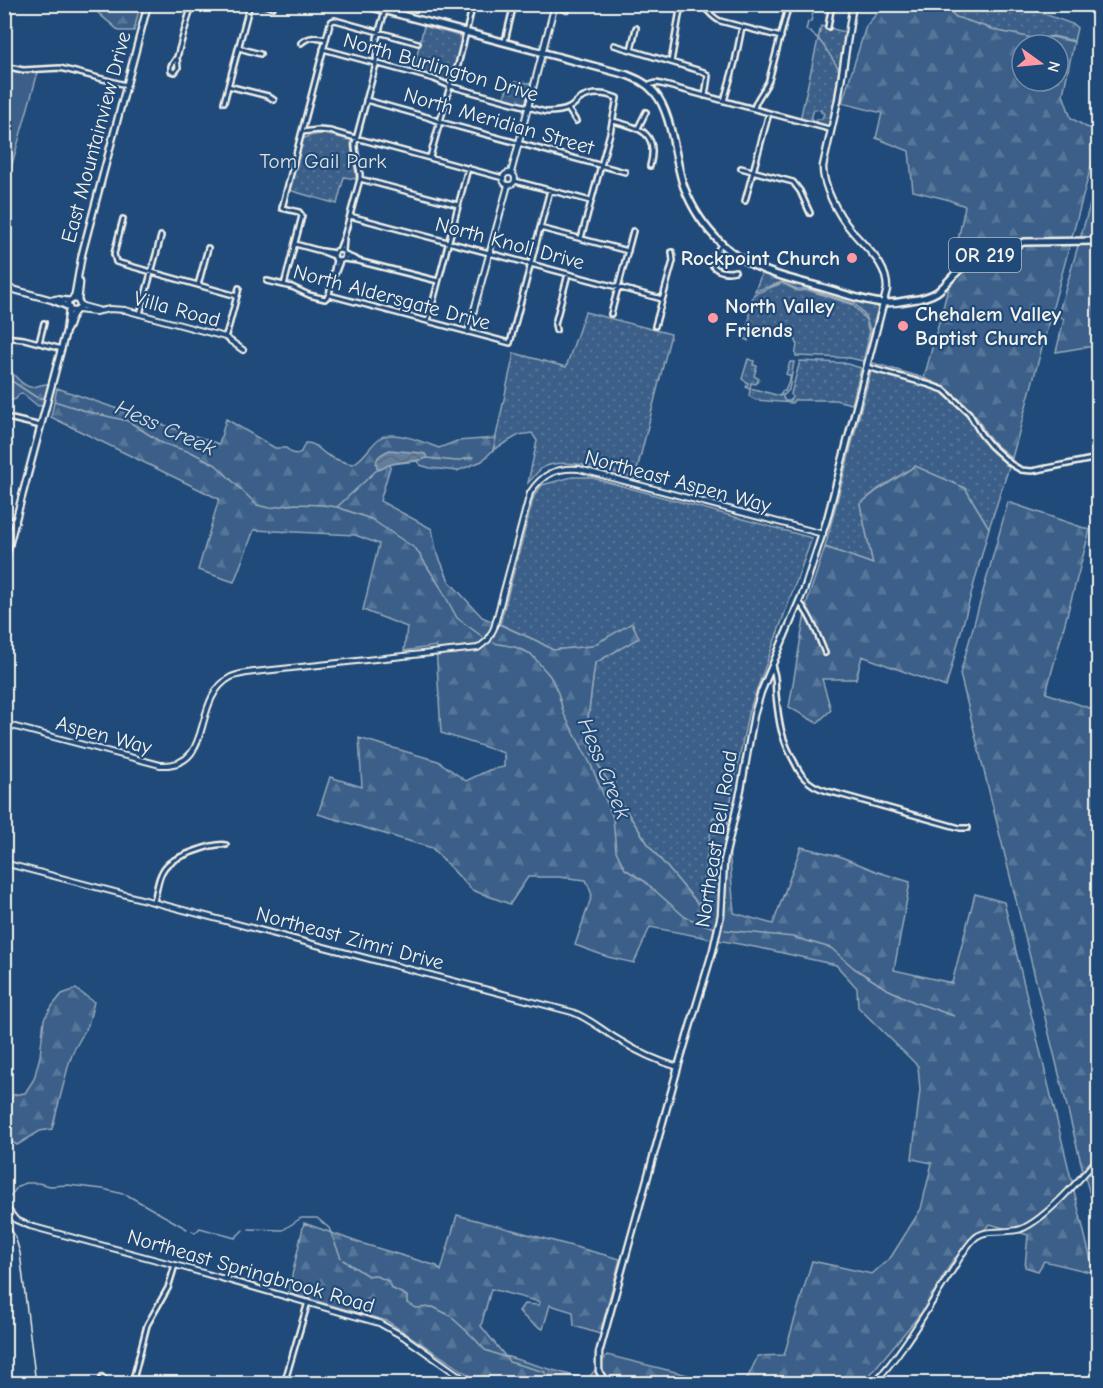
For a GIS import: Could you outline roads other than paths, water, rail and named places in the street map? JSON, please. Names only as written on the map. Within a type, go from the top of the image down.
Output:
[{"type":"main road","name":"East Mountainview Drive","points":[[71,301],[75,294],[82,254],[148,4]]},
{"type":"main road","points":[[360,4],[627,75],[647,86]]},
{"type":"main road","name":"Northeast Bell Road","points":[[605,1383],[599,1371],[599,1353],[718,930],[722,909],[724,861],[739,799],[750,731],[758,700],[799,602],[823,534],[887,290],[884,271],[874,254],[846,224],[823,176],[853,4]]},
{"type":"main road","name":"OR 219","points":[[647,86],[657,96],[665,113],[681,177],[689,200],[701,220],[722,243],[743,260],[769,272],[857,297],[883,303],[897,303],[932,295],[942,288],[960,268],[1015,244],[1034,241],[1098,241]]},
{"type":"main road","name":"East Mountainview Drive","points":[[78,278],[79,302]]},
{"type":"main road","points":[[4,287],[52,300],[72,311],[77,310]]},
{"type":"main road","points":[[52,300],[79,302],[80,307],[72,317],[66,331]]},
{"type":"main road","points":[[4,564],[62,349],[71,301]]},
{"type":"street","points":[[177,57],[192,4]]},
{"type":"street","points":[[224,102],[250,4]]},
{"type":"street","points":[[261,4],[273,7]]},
{"type":"street","points":[[329,295],[360,179],[355,150],[356,137],[376,63],[378,32],[387,4]]},
{"type":"street","points":[[430,157],[458,65],[473,4]]},
{"type":"street","points":[[504,43],[514,4]]},
{"type":"street","points":[[671,63],[681,4]]},
{"type":"street","points":[[700,4],[715,18],[781,37]]},
{"type":"street","points":[[754,108],[769,80],[789,4]]},
{"type":"street","points":[[828,27],[832,4]]},
{"type":"street","points":[[511,173],[555,5],[567,10]]},
{"type":"street","points":[[284,285],[302,216],[299,212],[282,208],[332,21],[418,43]]},
{"type":"street","points":[[724,100],[742,26]]},
{"type":"street","points":[[631,50],[636,28]]},
{"type":"street","points":[[301,43],[312,37],[326,39]]},
{"type":"street","points":[[614,45],[707,73],[705,96]]},
{"type":"street","points":[[239,48],[260,54]]},
{"type":"street","name":"North Burlington Drive","points":[[323,49],[528,107],[551,112],[568,109]]},
{"type":"street","points":[[4,66],[23,70],[60,68],[126,85]]},
{"type":"street","points":[[647,86],[656,83],[829,129]]},
{"type":"street","points":[[228,86],[268,96],[274,100]]},
{"type":"street","points":[[576,121],[568,109],[580,99],[592,94],[605,94],[617,98],[580,238]]},
{"type":"street","name":"North Meridian Street","points":[[366,100],[625,171]]},
{"type":"street","points":[[638,128],[646,112]]},
{"type":"street","points":[[745,201],[769,113]]},
{"type":"street","points":[[612,121],[644,131],[650,141],[652,153],[650,166]]},
{"type":"street","points":[[302,132],[330,131],[503,178]]},
{"type":"street","points":[[428,321],[468,168]]},
{"type":"street","points":[[741,168],[793,182],[800,191],[810,213]]},
{"type":"street","points":[[503,178],[511,173]]},
{"type":"street","points":[[511,173],[515,181]]},
{"type":"street","points":[[503,178],[503,182],[508,185]]},
{"type":"street","points":[[360,179],[458,205]]},
{"type":"street","points":[[515,181],[591,201]]},
{"type":"street","points":[[508,185],[515,181]]},
{"type":"street","points":[[468,332],[508,185]]},
{"type":"street","points":[[531,263],[550,190]]},
{"type":"street","name":"North Knoll Drive","points":[[350,216],[662,299]]},
{"type":"street","points":[[123,219],[114,254],[114,259],[121,264],[237,296]]},
{"type":"street","points":[[540,228],[628,251]]},
{"type":"street","points":[[611,314],[633,231]]},
{"type":"street","points":[[140,314],[161,236]]},
{"type":"street","points":[[722,243],[713,258],[713,266],[728,272],[735,271]]},
{"type":"street","points":[[295,244],[438,281]]},
{"type":"street","points":[[198,285],[208,248]]},
{"type":"street","points":[[655,326],[673,261],[672,252]]},
{"type":"street","name":"North Aldersgate Drive","points":[[267,280],[297,289],[309,296],[326,299],[329,295],[510,344],[531,263]]},
{"type":"street","points":[[556,330],[555,324],[568,274]]},
{"type":"street","points":[[225,337],[239,288]]},
{"type":"street","name":"Villa Road","points":[[79,302],[83,306],[99,310]]},
{"type":"street","name":"Villa Road","points":[[77,310],[95,312],[118,309],[140,314],[225,337],[243,350]]},
{"type":"street","points":[[39,343],[45,323]]},
{"type":"street","points":[[4,337],[24,339],[62,349]]},
{"type":"street","points":[[867,367],[944,390],[969,412],[981,434],[991,446],[1021,470],[1042,469],[1098,458]]},
{"type":"street","points":[[4,417],[41,426]]},
{"type":"street","name":"Northeast Aspen Way","points":[[219,686],[231,677],[245,674],[473,649],[484,644],[494,628],[530,493],[542,478],[557,470],[579,469],[823,534]]},
{"type":"street","points":[[4,519],[16,522]]},
{"type":"street","points":[[799,602],[825,653]]},
{"type":"street","points":[[771,666],[775,675],[782,737],[798,770],[808,782],[835,793],[960,828],[969,828]]},
{"type":"street","name":"Aspen Way","points":[[4,724],[167,766],[185,760],[194,750],[209,701],[219,686]]},
{"type":"street","points":[[154,902],[161,874],[168,864],[202,848],[218,844],[226,845]]},
{"type":"street","name":"Northeast Zimri Drive","points":[[4,863],[523,998],[576,1014],[625,1044],[678,1067]]},
{"type":"street","points":[[873,1383],[886,1371],[904,1346],[975,1238],[984,1233],[1009,1232],[1026,1226],[1052,1207],[1098,1158]]},
{"type":"street","points":[[4,1205],[11,1214],[4,1221]]},
{"type":"street","name":"Northeast Springbrook Road","points":[[11,1214],[20,1222],[30,1226],[373,1321],[389,1328],[471,1383]]},
{"type":"street","points":[[132,1383],[147,1325],[168,1288],[175,1265]]},
{"type":"street","points":[[284,1383],[308,1302]]},
{"type":"street","points":[[102,1377],[107,1382],[113,1383]]},
{"type":"water","points":[[390,450],[421,453],[428,458],[392,464],[378,470],[376,462],[378,457]]},
{"type":"waterway","points":[[815,4],[806,30],[821,42],[839,69]]},
{"type":"waterway","name":"Hess Creek","points":[[4,376],[36,397],[45,399]]},
{"type":"waterway","name":"Hess Creek","points":[[54,401],[128,421],[162,443],[193,453],[216,465],[257,505],[269,508],[295,504],[323,505],[337,507],[371,519],[416,549],[457,618],[483,637]]},
{"type":"waterway","points":[[427,458],[456,461],[473,457]]},
{"type":"waterway","points":[[337,507],[379,468]]},
{"type":"waterway","name":"Hess Creek","points":[[494,643],[515,647],[531,654],[550,676],[564,714],[591,765],[613,818],[616,851],[625,869],[644,881],[685,917],[714,928]]},
{"type":"waterway","name":"Hess Creek","points":[[725,930],[793,937],[831,948],[854,968],[885,988],[914,1002],[954,1016]]},
{"type":"waterway","points":[[6,1202],[18,1186],[26,1183],[103,1189],[127,1195],[187,1229]]},
{"type":"waterway","points":[[249,1229],[283,1230],[301,1218],[317,1218],[329,1228],[341,1258]]},
{"type":"waterway","points":[[192,1231],[195,1233],[200,1228],[235,1238],[243,1230]]},
{"type":"waterway","points":[[343,1260],[368,1276],[374,1275],[388,1281],[391,1288],[407,1296],[407,1303],[416,1308],[433,1307],[449,1315],[485,1350],[507,1358],[509,1362],[545,1372],[550,1380],[566,1384]]},
{"type":"railway","points":[[4,1217],[15,1236],[20,1253],[36,1384]]},
{"type":"place","name":"Rockpoint Church","points":[[852,258]]},
{"type":"place","name":"North Valley Friends","points":[[713,318]]},
{"type":"place","name":"Chehalem Valley Baptist Church","points":[[903,326]]},
{"type":"park label","name":"Tom Gail Park","points":[[323,161]]}]
